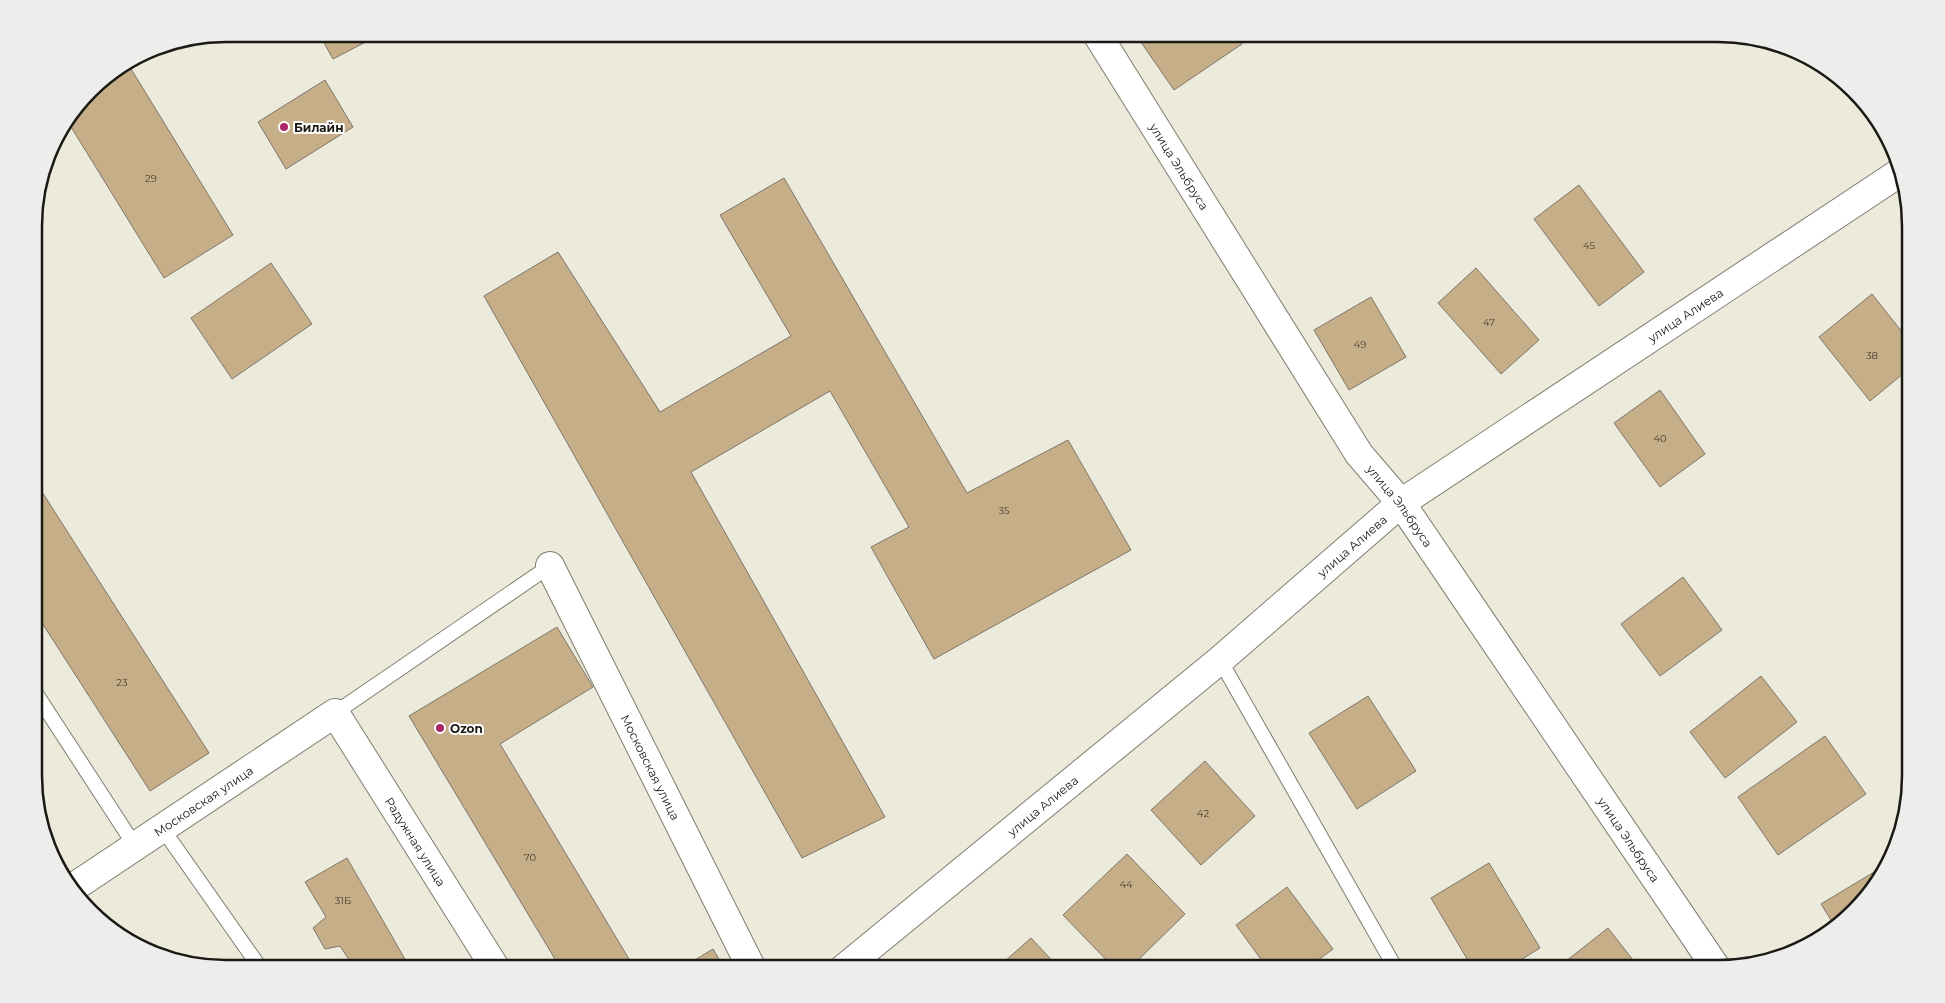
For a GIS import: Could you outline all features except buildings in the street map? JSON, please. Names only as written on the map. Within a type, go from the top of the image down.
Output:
[{"type":"street","name":"улица Эльбруса","points":[[1102,42],[1359,454],[1401,503],[1710,960]]},
{"type":"street","name":"улица Алиева","points":[[853,960],[1220,660],[1401,503],[1895,176]]},
{"type":"street","name":"Московская улица","points":[[550,566],[747,960]]},
{"type":"street","name":"Московская улица","points":[[77,884],[335,713]]},
{"type":"street","name":"Радужная улица","points":[[335,713],[490,960]]},
{"type":"lane","points":[[335,713],[550,566]]},
{"type":"lane","points":[[1220,660],[1391,960]]},
{"type":"lane","points":[[42,703],[135,846]]},
{"type":"lane","points":[[162,828],[255,960]]},
{"type":"place","name":"Билайн","points":[[284,127]]},
{"type":"place","name":"Ozon","points":[[440,728]]}]
